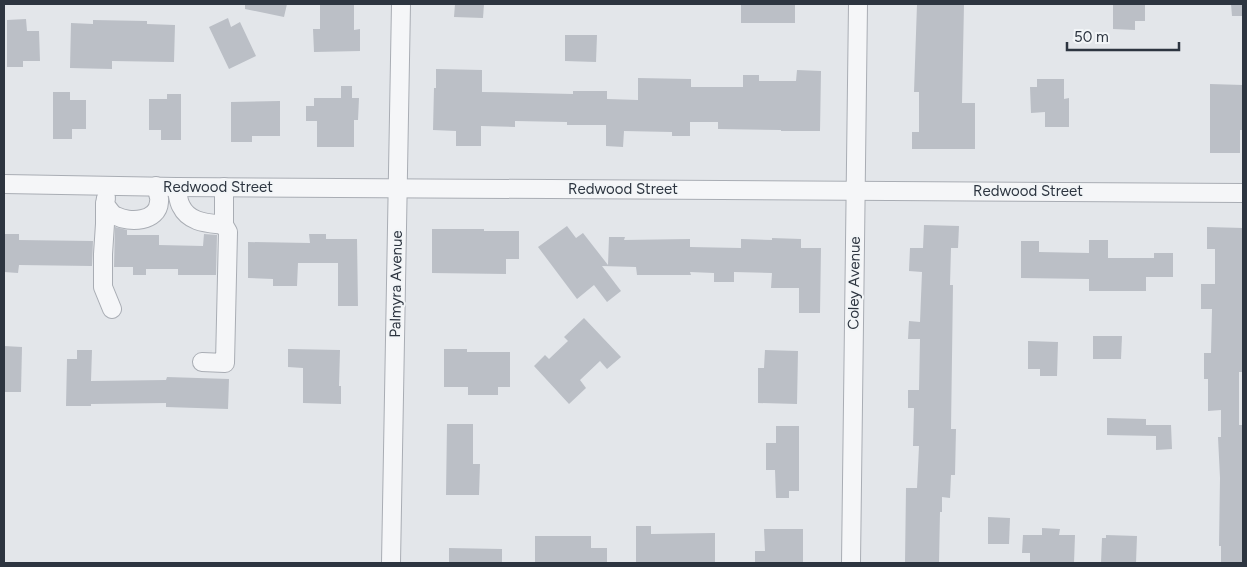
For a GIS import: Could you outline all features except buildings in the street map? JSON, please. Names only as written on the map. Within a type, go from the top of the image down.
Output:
[{"type":"street","name":"Palmyra Avenue","points":[[391,563],[400,4]]},
{"type":"street","name":"Coley Avenue","points":[[851,563],[858,4]]},
{"type":"street","name":"Redwood Street","points":[[4,184],[176,187],[1243,193]]},
{"type":"street","points":[[109,185],[105,204],[103,287],[112,309]]},
{"type":"street","points":[[105,204],[114,216],[138,220],[147,218],[155,212],[160,203],[156,186]]},
{"type":"street","points":[[176,187],[181,206],[186,214],[199,222],[224,225]]},
{"type":"street","points":[[202,362],[225,363],[228,232],[224,225],[224,187]]}]
